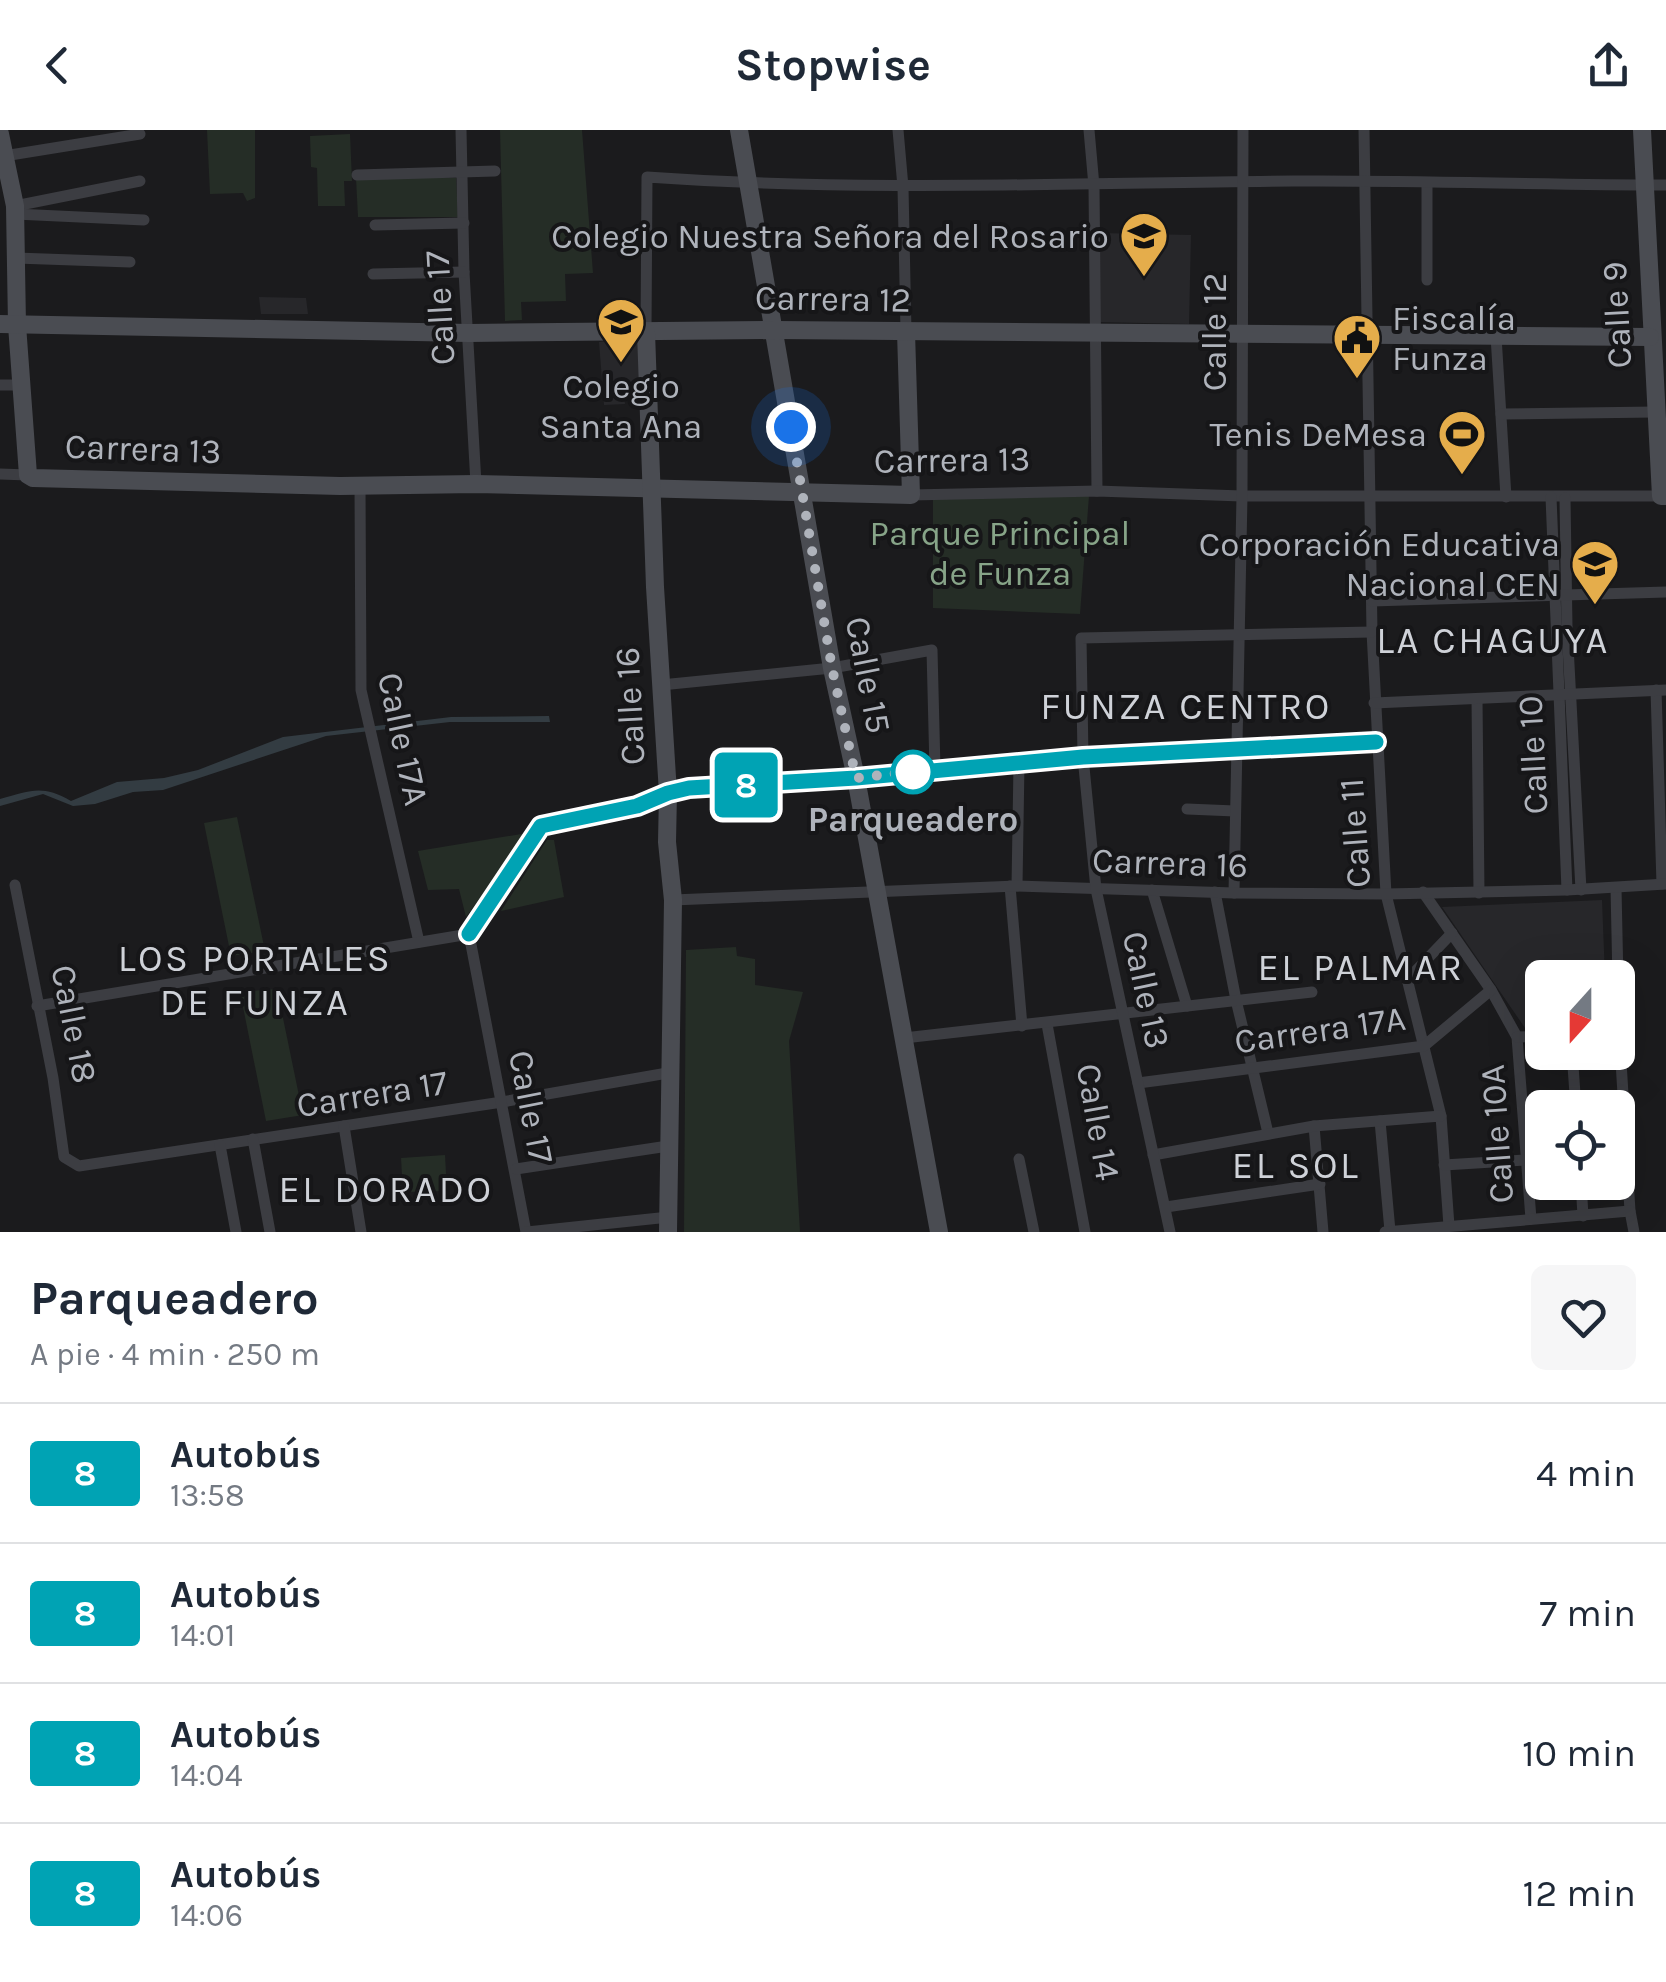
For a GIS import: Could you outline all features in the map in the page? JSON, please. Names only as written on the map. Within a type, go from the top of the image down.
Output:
[{"type":"main road","name":"Calle 15","points":[[739,130],[832,668],[856,778],[939,1232]]},
{"type":"main road","name":"Calle 9","points":[[1642,130],[1658,337],[1656,412],[1664,496]]},
{"type":"main road","points":[[0,134],[15,210],[16,258],[8,325],[22,384],[28,475]]},
{"type":"main road","name":"Carrera 12","points":[[8,325],[469,333],[776,330],[1658,337]]},
{"type":"main road","name":"Calle 16","points":[[646,332],[668,793],[667,842],[673,900],[668,1224]]},
{"type":"main road","points":[[906,332],[911,494]]},
{"type":"main road","name":"Carrera 13","points":[[28,475],[106,481],[911,494]]},
{"type":"street","name":"Calle 17","points":[[461,130],[464,272],[476,484]]},
{"type":"street","points":[[898,130],[906,332]]},
{"type":"street","points":[[1089,130],[1094,186],[1097,490]]},
{"type":"street","name":"Calle 12","points":[[1234,893],[1242,496],[1243,130]]},
{"type":"street","name":"Calle 11","points":[[1364,130],[1368,496],[1374,703],[1386,894],[1441,1116],[1448,1226]]},
{"type":"street","points":[[4,156],[140,134]]},
{"type":"street","points":[[357,174],[495,171]]},
{"type":"street","name":"Calle 16","points":[[646,332],[647,176],[750,184]]},
{"type":"street","points":[[15,210],[140,180]]},
{"type":"street","points":[[750,184],[1094,186],[1364,180],[1666,184]]},
{"type":"street","points":[[1426,280],[1427,182]]},
{"type":"street","points":[[15,210],[144,220]]},
{"type":"street","points":[[376,225],[464,223]]},
{"type":"street","points":[[16,258],[130,262]]},
{"type":"street","points":[[373,274],[464,272]]},
{"type":"street","points":[[1496,336],[1506,497]]},
{"type":"street","points":[[0,385],[22,384]]},
{"type":"street","points":[[1502,414],[1656,412]]},
{"type":"street","name":"Carrera 13","points":[[0,474],[28,475]]},
{"type":"street","name":"Calle 17A","points":[[360,486],[358,674],[418,942]]},
{"type":"street","name":"Carrera 13","points":[[911,494],[1097,490],[1242,496],[1664,496]]},
{"type":"street","name":"Calle 10","points":[[1558,498],[1562,627],[1557,694],[1574,890]]},
{"type":"street","points":[[1372,601],[1666,592]]},
{"type":"street","name":"Calle 10","points":[[1562,627],[1572,694],[1574,890]]},
{"type":"street","points":[[1237,637],[1372,632]]},
{"type":"street","name":"Calle 13","points":[[1170,1232],[1096,889],[1083,757],[1081,638],[1237,637]]},
{"type":"street","points":[[661,685],[832,668],[932,650],[935,769]]},
{"type":"street","points":[[1374,703],[1661,690],[1664,884]]},
{"type":"street","points":[[1477,699],[1479,893]]},
{"type":"street","points":[[37,1006],[469,934],[541,826],[637,806],[689,788],[856,778],[1083,757],[1376,742]]},
{"type":"street","points":[[1019,764],[1014,886],[1022,1026]]},
{"type":"street","points":[[1187,809],[1235,811]]},
{"type":"street","name":"Carrera 16","points":[[673,900],[1014,886],[1386,894],[1664,884]]},
{"type":"street","name":"Calle 18","points":[[15,886],[64,1157],[78,1166]]},
{"type":"street","points":[[1616,888],[1617,960]]},
{"type":"street","points":[[1152,890],[1187,1006]]},
{"type":"street","points":[[1215,892],[1268,1133]]},
{"type":"street","name":"Calle 10A","points":[[1423,892],[1492,990],[1517,1037],[1525,1160]]},
{"type":"street","points":[[1407,980],[1452,933]]},
{"type":"street","name":"Calle 17","points":[[469,934],[527,1232]]},
{"type":"street","name":"Carrera 17A","points":[[1138,1083],[1424,1046],[1492,990]]},
{"type":"street","points":[[904,1038],[1312,992]]},
{"type":"street","name":"Calle 14","points":[[1047,1024],[1085,1232]]},
{"type":"street","points":[[1517,1037],[1525,1037]]},
{"type":"street","points":[[1621,1070],[1634,1232]]},
{"type":"street","name":"Carrera 17","points":[[78,1166],[673,1072]]},
{"type":"street","points":[[1153,1154],[1314,1126],[1441,1116]]},
{"type":"street","points":[[1380,1120],[1388,1232],[1448,1226],[1479,1228],[1531,1219],[1630,1211]]},
{"type":"street","points":[[344,1126],[361,1232]]},
{"type":"street","points":[[1314,1126],[1323,1232]]},
{"type":"street","points":[[253,1140],[270,1232]]},
{"type":"street","points":[[220,1145],[236,1232]]},
{"type":"street","points":[[516,1169],[668,1146]]},
{"type":"street","points":[[1020,1159],[1034,1232]]},
{"type":"street","points":[[1444,1166],[1525,1160]]},
{"type":"street","points":[[1166,1207],[1320,1184]]},
{"type":"street","name":"Calle 10A","points":[[1529,1200],[1531,1219]]},
{"type":"street","points":[[1583,1200],[1584,1216]]},
{"type":"street","points":[[527,1232],[668,1224]]},
{"type":"shaded area","name":"Colegio Nuestra Señora del Rosario","points":[[1099,233],[1191,235],[1189,324],[1098,322]]},
{"type":"shaded area","points":[[259,297],[306,298],[308,314],[261,314]]},
{"type":"shaded area","name":"Colegio Santa Ana","points":[[638,338],[643,386],[623,388],[625,404],[604,405],[599,342]]},
{"type":"shaded area","points":[[549,716],[550,722],[450,722],[326,736],[163,790],[133,792],[95,804],[73,806],[43,794],[0,806],[0,799],[36,791],[52,792],[71,801],[117,782],[198,770],[283,737],[451,717]]},
{"type":"shaded area","points":[[1602,900],[1604,960],[1525,960],[1525,1028],[1442,907]]},
{"type":"green space","points":[[207,130],[255,130],[255,198],[247,201],[243,193],[210,194]]},
{"type":"green space","points":[[500,130],[582,130],[593,273],[565,274],[566,301],[521,302],[522,320],[505,321]]},
{"type":"green space","points":[[350,134],[352,181],[344,181],[345,206],[318,206],[317,168],[311,167],[310,136]]},
{"type":"green space","points":[[356,178],[456,178],[458,217],[358,217]]},
{"type":"green space","name":"Parque Principal de Funza","points":[[933,494],[1089,496],[1080,614],[933,608]]},
{"type":"green space","points":[[237,817],[265,951],[231,956],[204,823]]},
{"type":"green space","points":[[527,833],[466,917],[459,889],[428,890],[418,851]]},
{"type":"green space","points":[[547,840],[554,840],[564,897],[501,911]]},
{"type":"green space","points":[[736,947],[737,956],[755,959],[755,985],[803,992],[789,1041],[800,1232],[684,1232],[686,950]]},
{"type":"green space","points":[[277,989],[303,1115],[266,1121],[240,992]]},
{"type":"green space","points":[[445,1155],[447,1191],[403,1192],[401,1158]]},
{"type":"bus line","name":"8","points":[[469,934],[541,826],[637,806],[676,790],[1083,757],[1376,742]]},
{"type":"place","name":"Colegio Nuestra Señora del Rosario","points":[[1144,278]]},
{"type":"place","name":"Colegio Santa Ana","points":[[621,364]]},
{"type":"place","name":"Fiscalía Funza","points":[[1357,380]]},
{"type":"place","name":"Tenis DeMesa","points":[[1462,476]]},
{"type":"place","name":"Corporación Educativa Nacional CEN","points":[[1595,606]]},
{"type":"place","name":"Parqueadero","points":[[913,772]]},
{"type":"district","name":"LA CHAGUYA","points":[[1493,640]]},
{"type":"district","name":"FUNZA CENTRO","points":[[1186,706]]},
{"type":"district","name":"EL PALMAR","points":[[1361,967]]},
{"type":"district","name":"LOS PORTALES DE FUNZA","points":[[255,980]]},
{"type":"district","name":"EL SOL","points":[[1296,1165]]},
{"type":"district","name":"EL DORADO","points":[[386,1189]]},
{"type":"route","points":[[791,427],[832,668],[856,778],[917,771],[913,772]]}]
